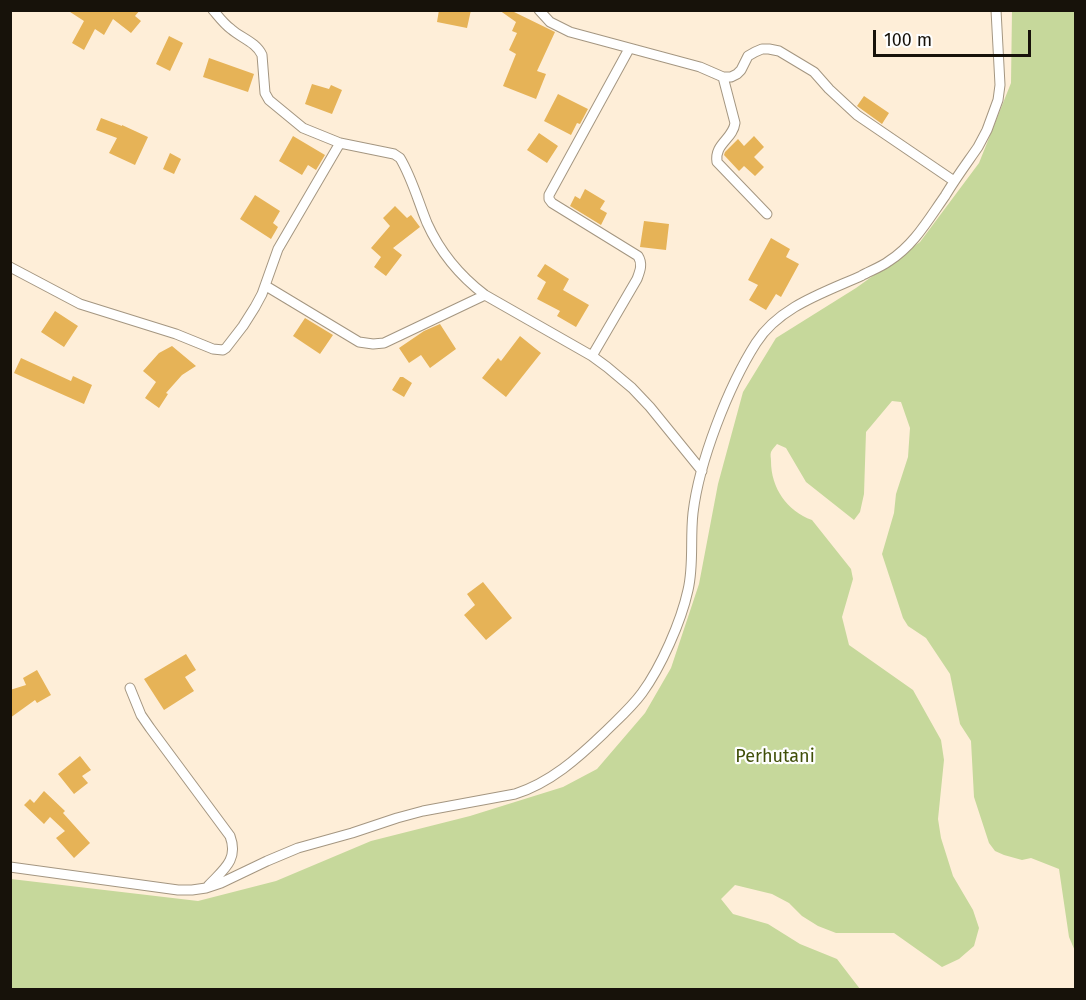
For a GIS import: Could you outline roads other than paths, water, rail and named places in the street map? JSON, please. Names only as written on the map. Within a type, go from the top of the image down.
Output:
[{"type":"street","points":[[213,10],[229,28],[259,49],[262,55],[265,93],[269,100],[303,128],[340,144],[394,154],[400,158],[428,224],[440,247],[455,268],[485,295],[592,356],[607,367],[650,407],[702,471]]},
{"type":"street","points":[[538,10],[550,22],[570,32],[700,67],[723,77],[737,75],[748,56],[755,52],[762,49],[779,51],[813,72],[858,115],[954,181]]},
{"type":"street","points":[[10,867],[178,890],[206,888],[298,848],[376,824],[423,811],[529,790],[584,753],[642,693],[662,658],[676,626],[692,571],[693,512],[702,471],[727,399],[757,342],[774,322],[794,306],[875,269],[899,254],[910,244],[978,147],[998,100],[1000,85],[996,10]]},
{"type":"street","points":[[592,356],[637,279],[641,260],[552,203],[549,195],[629,49]]},
{"type":"street","points":[[723,77],[735,128],[717,151],[717,162],[767,214]]},
{"type":"street","points":[[10,267],[80,304],[223,350],[255,307],[266,286],[278,249],[340,144]]},
{"type":"street","points":[[266,286],[359,342],[373,344],[384,343],[485,295]]},
{"type":"street","points":[[130,688],[141,715],[230,836],[233,851],[230,862],[206,888]]},
{"type":"park label","name":"Perhutani","points":[[775,757]]}]
